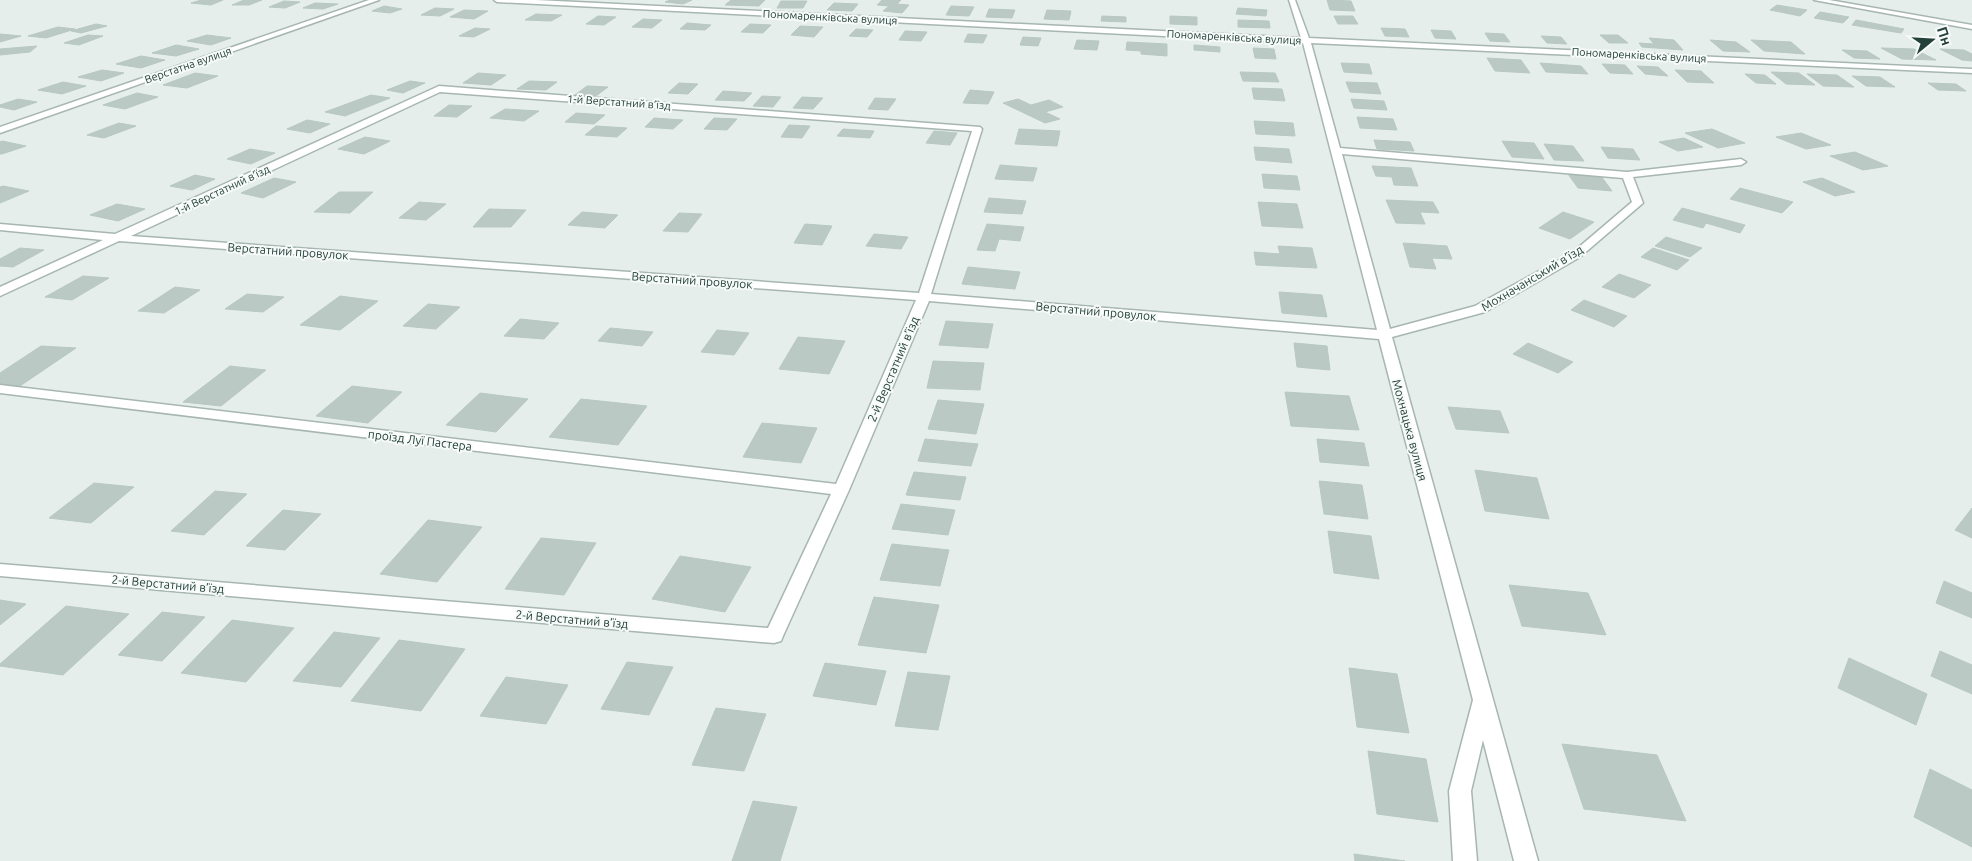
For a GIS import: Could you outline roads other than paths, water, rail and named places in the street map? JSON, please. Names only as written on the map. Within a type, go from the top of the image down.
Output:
[{"type":"street","name":"Верстатна вулиця","points":[[0,130],[376,0]]},
{"type":"street","name":"Пономаренківська вулиця","points":[[497,0],[894,21],[1972,71]]},
{"type":"street","points":[[637,6],[649,0]]},
{"type":"street","name":"Мохнацька вулиця","points":[[1292,0],[1306,40],[1526,861]]},
{"type":"street","points":[[1817,0],[1972,27]]},
{"type":"street","name":"1-й Верстатний в’їзд","points":[[118,238],[439,89],[977,129],[924,297]]},
{"type":"street","points":[[1336,151],[1627,175],[1742,162]]},
{"type":"street","name":"Мохначанський в’їзд","points":[[1384,335],[1480,309],[1576,255],[1638,203],[1627,175]]},
{"type":"street","name":"Верстатний провулок","points":[[0,227],[118,238],[924,297],[1384,335]]},
{"type":"street","points":[[0,292],[118,238]]},
{"type":"street","name":"2-й Верстатний в’їзд","points":[[0,570],[774,636],[924,297]]},
{"type":"street","name":"проїзд Луї Пастера","points":[[0,389],[840,490]]},
{"type":"street","points":[[1465,861],[1460,791],[1482,700]]}]
